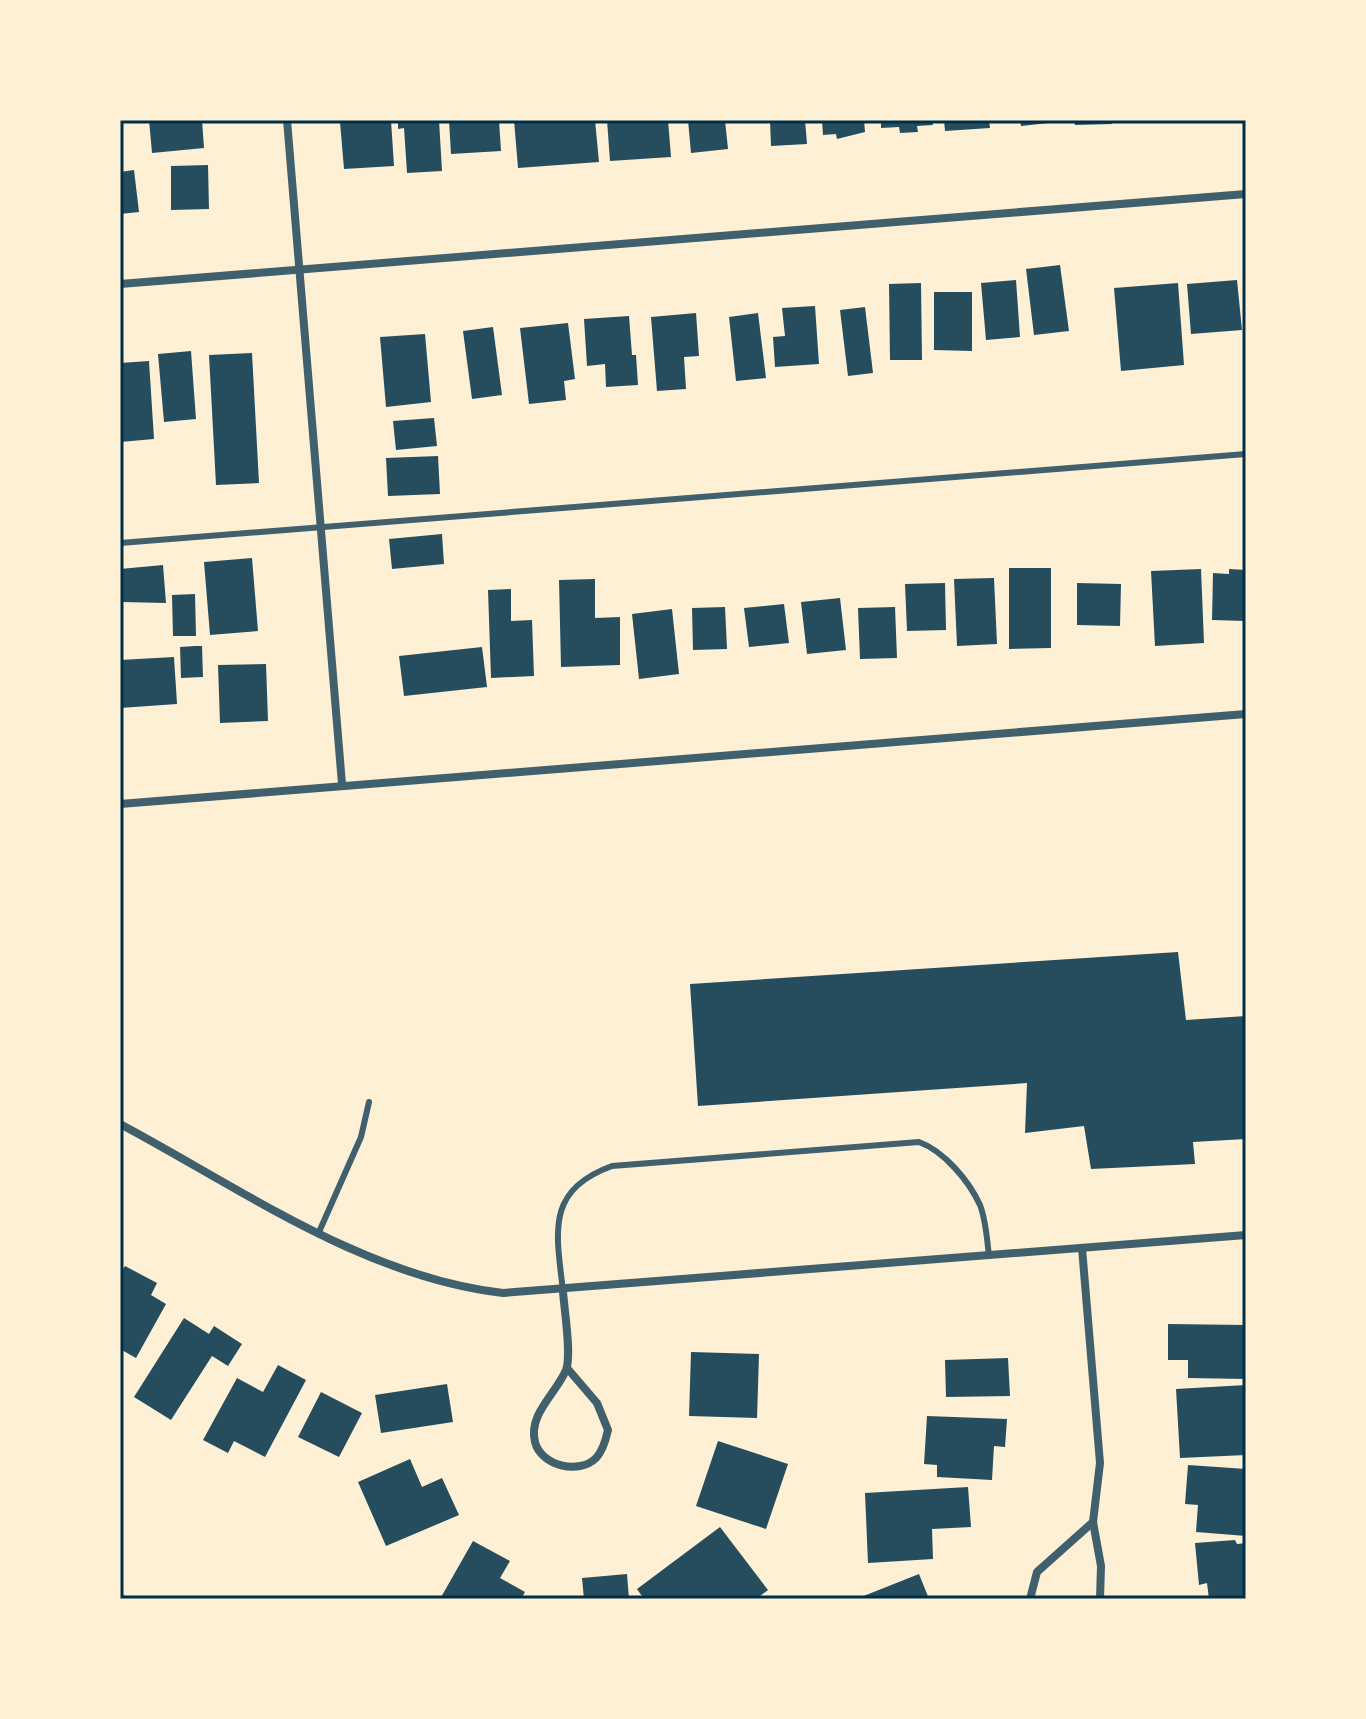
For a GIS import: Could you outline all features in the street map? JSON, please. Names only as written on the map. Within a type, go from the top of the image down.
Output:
[{"type":"street","points":[[287,120],[342,784]]},
{"type":"street","points":[[120,284],[1246,194]]},
{"type":"street","points":[[120,804],[1246,714]]},
{"type":"street","points":[[120,1124],[369,1259],[419,1277],[503,1293],[563,1291],[1246,1235]]},
{"type":"street","points":[[1082,1248],[1100,1463],[1093,1522],[1101,1566],[1100,1599]]},
{"type":"street","points":[[563,1291],[567,1368],[539,1413],[535,1441],[540,1452],[549,1460],[573,1467],[585,1465],[596,1458],[608,1430],[597,1403],[567,1368]]},
{"type":"street","points":[[1030,1599],[1037,1572],[1093,1522]]},
{"type":"lane","points":[[120,543],[1246,454]]},
{"type":"lane","points":[[319,1232],[361,1137],[369,1102]]},
{"type":"lane","points":[[563,1291],[557,1240],[566,1194],[585,1176],[612,1166],[919,1142],[934,1147],[980,1206],[989,1256]]},
{"type":"building","points":[[149,120],[202,120],[204,148],[152,153]]},
{"type":"building","points":[[391,120],[394,166],[344,169],[340,122]]},
{"type":"building","points":[[398,120],[439,120],[442,171],[407,173],[404,128],[398,129]]},
{"type":"building","points":[[449,120],[499,120],[501,151],[451,154]]},
{"type":"building","points":[[514,120],[595,120],[599,162],[518,168]]},
{"type":"building","points":[[607,120],[668,120],[671,157],[610,161]]},
{"type":"building","points":[[688,120],[725,120],[728,149],[691,153]]},
{"type":"building","points":[[770,120],[805,120],[807,144],[771,146]]},
{"type":"building","points":[[822,120],[864,120],[865,132],[837,139],[836,134],[823,135]]},
{"type":"building","points":[[881,120],[932,120],[933,125],[917,126],[918,132],[900,133],[899,127],[881,128]]},
{"type":"building","points":[[944,120],[989,120],[990,128],[945,131]]},
{"type":"building","points":[[1020,120],[1058,120],[1058,122],[1021,126]]},
{"type":"building","points":[[1074,120],[1111,120],[1112,124],[1075,125]]},
{"type":"building","points":[[208,165],[209,209],[171,210],[171,166]]},
{"type":"building","points":[[134,170],[139,212],[120,214],[120,172]]},
{"type":"building","points":[[1060,265],[1069,331],[1034,335],[1026,269]]},
{"type":"building","points":[[1016,280],[1020,337],[986,340],[981,283]]},
{"type":"building","points":[[1237,280],[1242,330],[1191,334],[1187,284]]},
{"type":"building","points":[[921,283],[922,360],[890,360],[889,284]]},
{"type":"building","points":[[1178,283],[1184,365],[1121,371],[1114,288]]},
{"type":"building","points":[[934,292],[972,292],[972,351],[934,350]]},
{"type":"building","points":[[815,306],[819,364],[775,367],[773,337],[785,336],[782,308]]},
{"type":"building","points":[[865,307],[873,373],[848,376],[840,310]]},
{"type":"building","points":[[696,313],[699,356],[684,357],[686,389],[657,391],[651,317]]},
{"type":"building","points":[[758,313],[766,378],[736,381],[729,317]]},
{"type":"building","points":[[629,316],[638,385],[606,387],[605,364],[587,366],[584,319]]},
{"type":"building","points":[[568,323],[575,379],[564,381],[566,400],[529,404],[520,328]]},
{"type":"building","points":[[493,327],[502,395],[472,399],[463,331]]},
{"type":"building","points":[[425,334],[431,402],[386,407],[380,337]]},
{"type":"building","points":[[191,351],[196,419],[164,422],[158,354]]},
{"type":"building","points":[[252,353],[259,483],[216,485],[209,355]]},
{"type":"building","points":[[149,361],[154,439],[120,442],[120,363]]},
{"type":"building","points":[[434,418],[437,446],[396,450],[393,421]]},
{"type":"building","points":[[438,456],[440,494],[388,496],[386,458]]},
{"type":"building","points":[[442,534],[444,564],[392,569],[389,539]]},
{"type":"building","points":[[252,558],[258,631],[210,635],[204,562]]},
{"type":"building","points":[[163,565],[166,603],[122,602],[120,569]]},
{"type":"building","points":[[1009,568],[1051,568],[1051,648],[1009,649]]},
{"type":"building","points":[[1201,569],[1204,643],[1155,646],[1151,571]]},
{"type":"building","points":[[1229,569],[1246,570],[1246,621],[1212,620],[1213,573],[1229,574]]},
{"type":"building","points":[[994,578],[997,644],[957,646],[954,579]]},
{"type":"building","points":[[595,579],[595,618],[620,617],[620,665],[561,667],[559,580]]},
{"type":"building","points":[[945,583],[946,630],[907,631],[905,584]]},
{"type":"building","points":[[1077,583],[1121,584],[1120,626],[1077,625]]},
{"type":"building","points":[[511,589],[511,621],[532,620],[534,676],[491,678],[488,590]]},
{"type":"building","points":[[195,594],[196,636],[173,636],[172,595]]},
{"type":"building","points":[[840,598],[846,650],[807,654],[801,602]]},
{"type":"building","points":[[784,604],[789,643],[749,647],[744,608]]},
{"type":"building","points":[[725,607],[727,649],[693,650],[692,608]]},
{"type":"building","points":[[895,607],[897,658],[860,659],[858,608]]},
{"type":"building","points":[[672,609],[679,674],[639,679],[632,614]]},
{"type":"building","points":[[202,646],[203,677],[181,678],[180,647]]},
{"type":"building","points":[[482,647],[487,687],[404,696],[399,656]]},
{"type":"building","points":[[174,657],[177,704],[120,708],[120,660]]},
{"type":"building","points":[[266,664],[268,721],[220,723],[218,665]]},
{"type":"building","points":[[1178,952],[1186,1020],[1246,1016],[1246,1139],[1193,1142],[1195,1164],[1091,1169],[1084,1126],[1025,1133],[1027,1083],[698,1106],[690,984]]},
{"type":"building","points":[[125,1266],[157,1283],[151,1295],[166,1304],[136,1358],[120,1349],[120,1274]]},
{"type":"building","points":[[184,1318],[209,1334],[214,1326],[242,1344],[228,1366],[212,1356],[171,1420],[134,1397]]},
{"type":"building","points":[[1168,1324],[1246,1325],[1246,1379],[1188,1378],[1188,1360],[1168,1360]]},
{"type":"building","points":[[691,1352],[759,1354],[757,1418],[689,1416]]},
{"type":"building","points":[[1008,1358],[1010,1396],[946,1397],[945,1360]]},
{"type":"building","points":[[278,1365],[306,1380],[265,1457],[234,1441],[228,1453],[203,1440],[237,1378],[263,1392]]},
{"type":"building","points":[[447,1384],[453,1422],[381,1433],[375,1395]]},
{"type":"building","points":[[1246,1385],[1246,1455],[1180,1458],[1176,1389]]},
{"type":"building","points":[[321,1392],[362,1413],[339,1457],[298,1437]]},
{"type":"building","points":[[927,1416],[1007,1419],[1005,1447],[994,1446],[992,1480],[937,1477],[937,1465],[924,1464]]},
{"type":"building","points":[[718,1441],[788,1464],[766,1529],[696,1506]]},
{"type":"building","points":[[410,1459],[422,1487],[442,1478],[459,1515],[386,1546],[358,1482]]},
{"type":"building","points":[[1188,1465],[1246,1469],[1246,1536],[1196,1532],[1198,1505],[1185,1504]]},
{"type":"building","points":[[968,1487],[971,1527],[932,1529],[933,1559],[868,1563],[865,1493]]},
{"type":"building","points":[[720,1527],[768,1590],[756,1599],[644,1599],[637,1589]]},
{"type":"building","points":[[1235,1540],[1237,1544],[1246,1543],[1246,1599],[1209,1599],[1207,1583],[1199,1585],[1195,1543]]},
{"type":"building","points":[[473,1541],[510,1561],[500,1578],[525,1592],[521,1599],[440,1599]]},
{"type":"building","points":[[627,1574],[629,1599],[584,1599],[582,1578]]},
{"type":"building","points":[[919,1574],[929,1599],[856,1599]]},
{"type":"railway","points":[[120,1596],[124,1599]]}]
